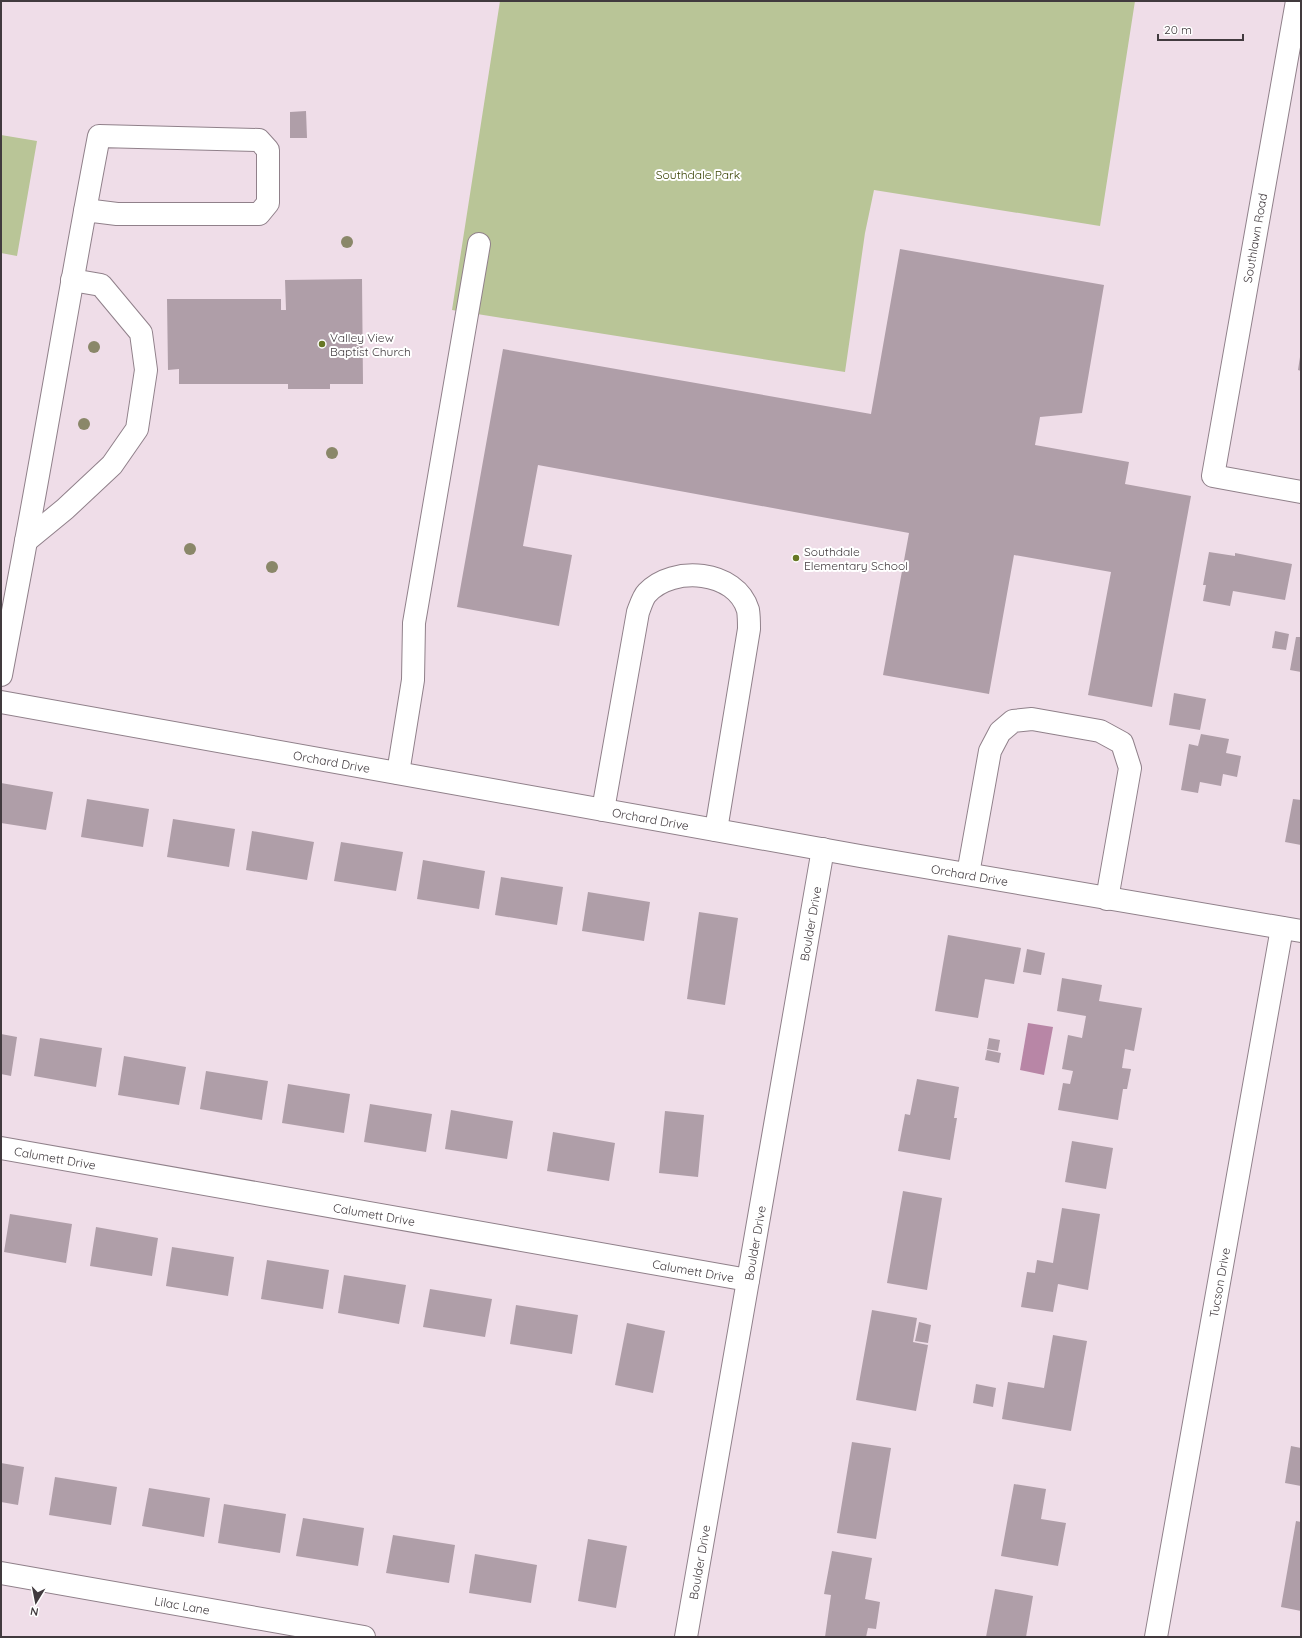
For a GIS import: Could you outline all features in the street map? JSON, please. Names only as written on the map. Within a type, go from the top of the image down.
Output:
[{"type":"street","name":"Southlawn Road","points":[[1297,1],[1213,476],[1301,492]]},
{"type":"street","points":[[1,675],[72,280],[85,210],[99,136],[259,140],[268,150],[268,203],[259,214],[116,214],[85,210]]},
{"type":"street","points":[[398,773],[413,680],[414,624],[479,244]]},
{"type":"street","points":[[26,541],[65,510],[112,465],[137,429],[146,370],[141,333],[102,285],[72,280]]},
{"type":"street","points":[[603,810],[638,612],[646,593],[664,581],[680,576],[703,575],[721,580],[736,591],[748,610],[749,629],[716,830]]},
{"type":"street","name":"Orchard Drive","points":[[1,702],[823,849],[1291,930]]},
{"type":"street","points":[[968,874],[990,751],[1000,732],[1013,721],[1032,720],[1100,731],[1122,743],[1130,768],[1107,898]]},
{"type":"street","name":"Boulder Drive","points":[[686,1637],[823,849]]},
{"type":"street","name":"Tucson Drive","points":[[1156,1637],[1291,930]]},
{"type":"street","name":"Calumett Drive","points":[[1,1148],[748,1280]]},
{"type":"street","name":"Lilac Lane","points":[[1,1573],[364,1637]]},
{"type":"green space","name":"Southdale Park","points":[[500,1],[1135,1],[1100,226],[874,190],[865,233],[845,372],[452,310]]},
{"type":"green space","points":[[1,135],[37,141],[17,256],[1,253]]},
{"type":"shaded area","points":[[1028,1023],[1053,1027],[1044,1075],[1020,1070]]},
{"type":"building","points":[[306,111],[307,138],[290,138],[290,112]]},
{"type":"building","points":[[900,249],[1104,285],[1082,413],[1040,417],[1035,445],[1129,462],[1125,484],[1191,496],[1152,707],[1088,695],[1111,572],[1014,555],[989,694],[883,675],[909,533],[538,465],[523,546],[572,555],[559,626],[457,607],[503,349],[871,414]]},
{"type":"building","points":[[362,279],[363,384],[330,384],[330,389],[288,389],[288,384],[179,384],[179,369],[168,370],[167,299],[281,299],[281,310],[286,310],[285,280]]},
{"type":"building","points":[[1301,357],[1301,371],[1298,370]]},
{"type":"building","points":[[1209,552],[1235,556],[1235,553],[1292,564],[1285,600],[1233,591],[1230,606],[1203,601],[1206,585],[1203,585]]},
{"type":"building","points":[[1275,631],[1289,634],[1286,650],[1272,648]]},
{"type":"building","points":[[1296,637],[1301,637],[1301,672],[1290,670]]},
{"type":"building","points":[[1174,693],[1206,699],[1200,730],[1169,725]]},
{"type":"building","points":[[1201,734],[1229,739],[1226,753],[1241,756],[1237,777],[1223,774],[1221,786],[1200,782],[1198,793],[1181,790],[1189,744],[1198,746]]},
{"type":"building","points":[[1,783],[53,792],[46,830],[1,823]]},
{"type":"building","points":[[87,799],[149,809],[143,847],[81,837]]},
{"type":"building","points":[[1293,799],[1301,800],[1301,845],[1285,842]]},
{"type":"building","points":[[173,819],[235,829],[229,867],[167,857]]},
{"type":"building","points":[[252,831],[314,842],[307,880],[246,870]]},
{"type":"building","points":[[341,842],[403,852],[396,891],[334,881]]},
{"type":"building","points":[[423,860],[485,871],[479,909],[417,899]]},
{"type":"building","points":[[501,877],[563,887],[557,925],[495,915]]},
{"type":"building","points":[[588,892],[650,902],[644,941],[582,931]]},
{"type":"building","points":[[699,912],[738,918],[725,1005],[687,999]]},
{"type":"building","points":[[948,935],[1021,948],[1014,984],[985,979],[978,1018],[935,1011]]},
{"type":"building","points":[[1027,949],[1045,953],[1041,975],[1023,972]]},
{"type":"building","points":[[1062,978],[1102,985],[1099,1001],[1142,1008],[1134,1051],[1125,1049],[1122,1068],[1131,1069],[1127,1089],[1123,1089],[1118,1120],[1058,1110],[1063,1083],[1070,1084],[1073,1071],[1062,1069],[1068,1035],[1082,1038],[1086,1016],[1057,1011]]},
{"type":"building","points":[[1,1034],[17,1037],[11,1076],[1,1074]]},
{"type":"building","points":[[40,1038],[102,1048],[96,1087],[34,1076]]},
{"type":"building","points":[[989,1038],[1000,1040],[998,1051],[987,1049]]},
{"type":"building","points":[[987,1050],[1001,1053],[999,1063],[985,1060]]},
{"type":"building","points":[[124,1056],[186,1067],[179,1105],[118,1095]]},
{"type":"building","points":[[206,1071],[268,1081],[262,1120],[200,1109]]},
{"type":"building","points":[[917,1079],[959,1087],[954,1118],[957,1118],[950,1160],[898,1151],[905,1114],[910,1115]]},
{"type":"building","points":[[288,1084],[350,1094],[344,1133],[282,1123]]},
{"type":"building","points":[[370,1104],[432,1114],[426,1152],[364,1142]]},
{"type":"building","points":[[451,1110],[513,1121],[507,1159],[445,1149]]},
{"type":"building","points":[[665,1111],[704,1115],[698,1177],[659,1173]]},
{"type":"building","points":[[553,1132],[615,1143],[609,1181],[547,1171]]},
{"type":"building","points":[[1072,1141],[1113,1148],[1106,1189],[1065,1182]]},
{"type":"building","points":[[903,1191],[942,1198],[927,1290],[887,1283]]},
{"type":"building","points":[[1062,1208],[1100,1214],[1088,1290],[1058,1284],[1053,1312],[1021,1307],[1027,1272],[1035,1273],[1037,1260],[1053,1263]]},
{"type":"building","points":[[10,1214],[72,1224],[66,1263],[4,1252]]},
{"type":"building","points":[[96,1227],[158,1238],[152,1276],[90,1266]]},
{"type":"building","points":[[172,1247],[234,1257],[228,1296],[166,1286]]},
{"type":"building","points":[[267,1260],[329,1270],[323,1309],[261,1299]]},
{"type":"building","points":[[344,1275],[406,1285],[399,1324],[338,1313]]},
{"type":"building","points":[[430,1289],[492,1299],[485,1337],[423,1327]]},
{"type":"building","points":[[516,1305],[578,1315],[572,1354],[510,1344]]},
{"type":"building","points":[[872,1310],[917,1318],[913,1342],[928,1345],[916,1411],[856,1400]]},
{"type":"building","points":[[919,1322],[931,1325],[928,1343],[915,1341]]},
{"type":"building","points":[[627,1323],[665,1331],[653,1393],[615,1385]]},
{"type":"building","points":[[1053,1335],[1087,1341],[1071,1431],[1002,1419],[1008,1382],[1044,1388]]},
{"type":"building","points":[[976,1384],[996,1388],[993,1407],[973,1403]]},
{"type":"building","points":[[852,1442],[891,1448],[876,1539],[837,1533]]},
{"type":"building","points":[[1291,1446],[1301,1448],[1301,1486],[1285,1483]]},
{"type":"building","points":[[1,1463],[24,1467],[18,1505],[1,1502]]},
{"type":"building","points":[[55,1477],[117,1487],[111,1525],[49,1515]]},
{"type":"building","points":[[1014,1484],[1046,1489],[1041,1519],[1066,1523],[1058,1566],[1001,1556]]},
{"type":"building","points":[[149,1488],[210,1498],[204,1537],[142,1526]]},
{"type":"building","points":[[224,1504],[286,1514],[280,1553],[218,1543]]},
{"type":"building","points":[[303,1518],[364,1528],[358,1566],[296,1556]]},
{"type":"building","points":[[1296,1521],[1301,1522],[1301,1611],[1281,1607]]},
{"type":"building","points":[[393,1535],[455,1545],[449,1583],[386,1573]]},
{"type":"building","points":[[588,1539],[627,1546],[616,1608],[578,1601]]},
{"type":"building","points":[[832,1551],[872,1558],[865,1599],[880,1602],[876,1629],[868,1628],[866,1637],[825,1637],[831,1595],[824,1594]]},
{"type":"building","points":[[475,1554],[537,1565],[531,1603],[469,1593]]},
{"type":"building","points":[[995,1589],[1033,1596],[1026,1637],[986,1637]]},
{"type":"place","name":"Valley View Baptist Church","points":[[322,344]]},
{"type":"place","name":"Southdale Elementary School","points":[[796,558]]}]
